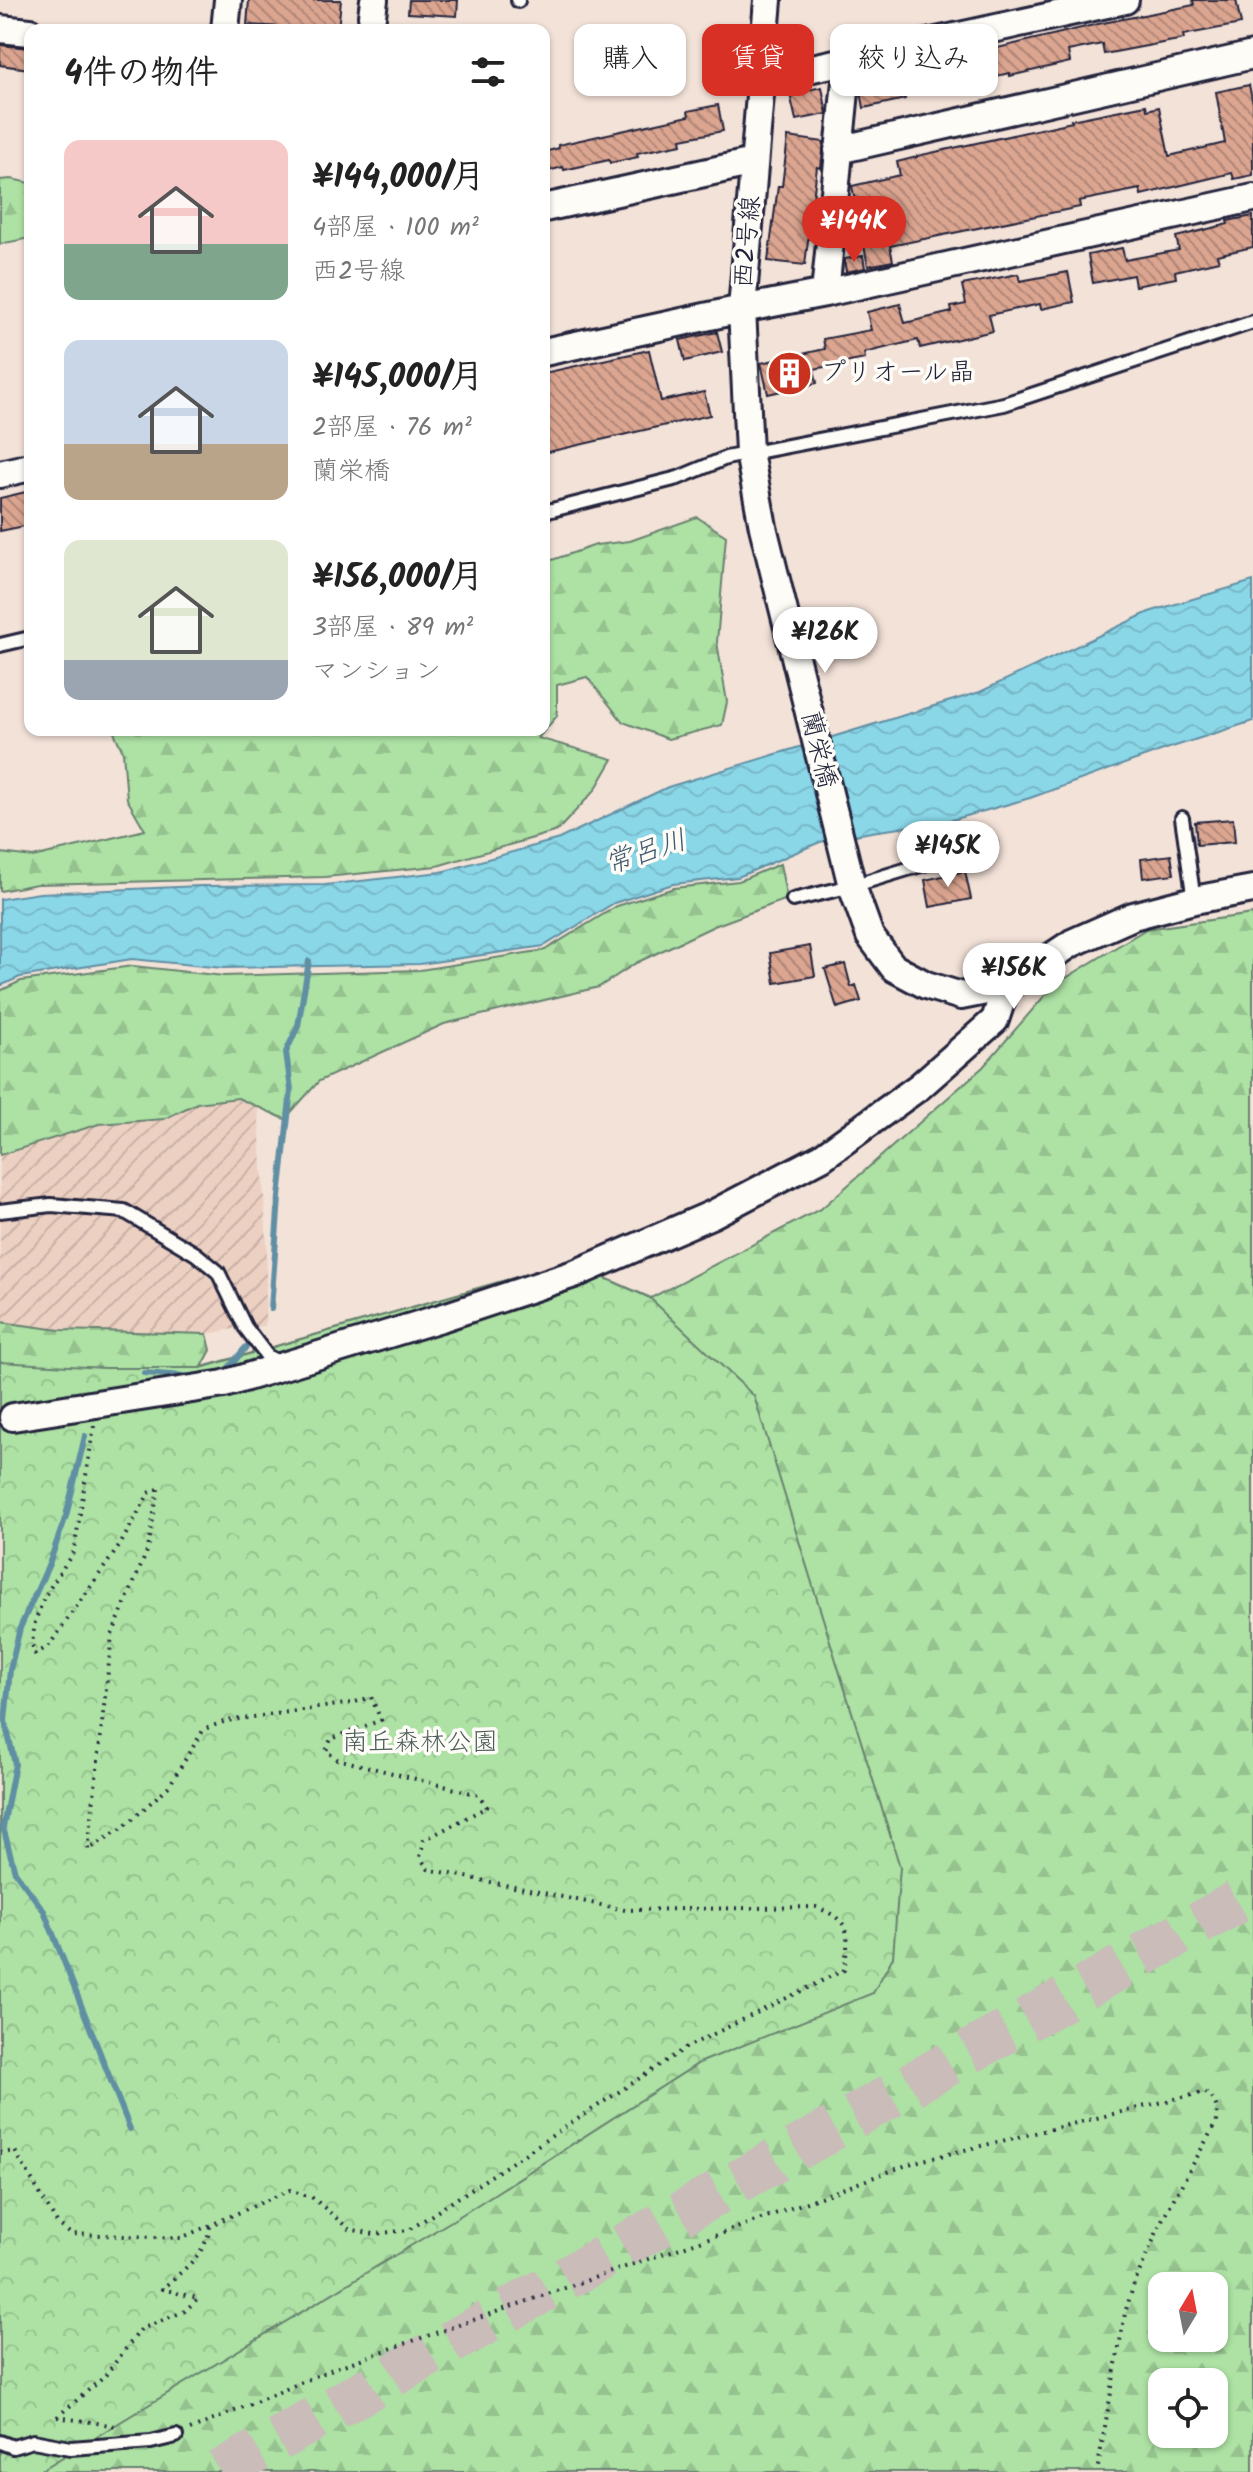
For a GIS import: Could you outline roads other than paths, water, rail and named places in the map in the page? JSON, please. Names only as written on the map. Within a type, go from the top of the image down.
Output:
[{"type":"street","points":[[226,24],[228,0]]},
{"type":"street","name":"西2号線","points":[[766,24],[768,0]]},
{"type":"street","points":[[998,28],[1125,0]]},
{"type":"street","points":[[0,29],[24,31]]},
{"type":"street","points":[[838,150],[1253,55]]},
{"type":"street","name":"西2号線","points":[[755,485],[749,452],[742,309],[760,96]]},
{"type":"street","points":[[825,293],[844,96]]},
{"type":"street","points":[[550,207],[754,162]]},
{"type":"street","points":[[550,351],[1253,198]]},
{"type":"street","points":[[0,474],[24,468]]},
{"type":"street","name":"蘭栄橋","points":[[755,485],[851,880],[870,936],[894,968],[926,985],[961,996],[1006,987]]},
{"type":"street","points":[[6,1418],[224,1384],[577,1273],[713,1214],[822,1157],[920,1086],[995,1020],[1006,987],[1072,943],[1133,916],[1253,889]]},
{"type":"lane","points":[[550,510],[678,478],[749,452],[1004,404],[1253,322]]},
{"type":"lane","points":[[0,645],[24,639]]},
{"type":"lane","points":[[1182,818],[1194,900]]},
{"type":"lane","points":[[793,900],[851,880],[990,844]]},
{"type":"lane","points":[[0,1211],[51,1205],[124,1211],[196,1254],[218,1272],[245,1327],[267,1356],[284,1365]]},
{"type":"lane","points":[[0,2442],[13,2447],[33,2441],[71,2448],[151,2442],[176,2436]]},
{"type":"water","name":"常呂川","points":[[1253,581],[1253,721],[1030,798],[945,822],[820,842],[738,877],[673,884],[614,903],[544,946],[420,964],[223,968],[132,959],[20,977],[0,986],[0,899],[40,893],[200,886],[325,885],[441,872],[559,839],[668,787],[980,692],[1149,612]]},
{"type":"waterway","points":[[271,1309],[291,1090],[286,1052],[298,1026],[309,961]]},
{"type":"waterway","points":[[222,1372],[246,1347]]},
{"type":"waterway","points":[[144,1373],[196,1377]]},
{"type":"waterway","points":[[85,1436],[66,1516],[49,1564],[20,1628],[10,1670],[5,1721],[15,1764],[3,1827],[15,1872],[44,1911],[130,2129]]},
{"type":"tunnel","points":[[220,2472],[1253,1893]]},
{"type":"place","name":"プリオール晶","points":[[789,373]]},
{"type":"park label","name":"南丘森林公園","points":[[420,1743]]}]
